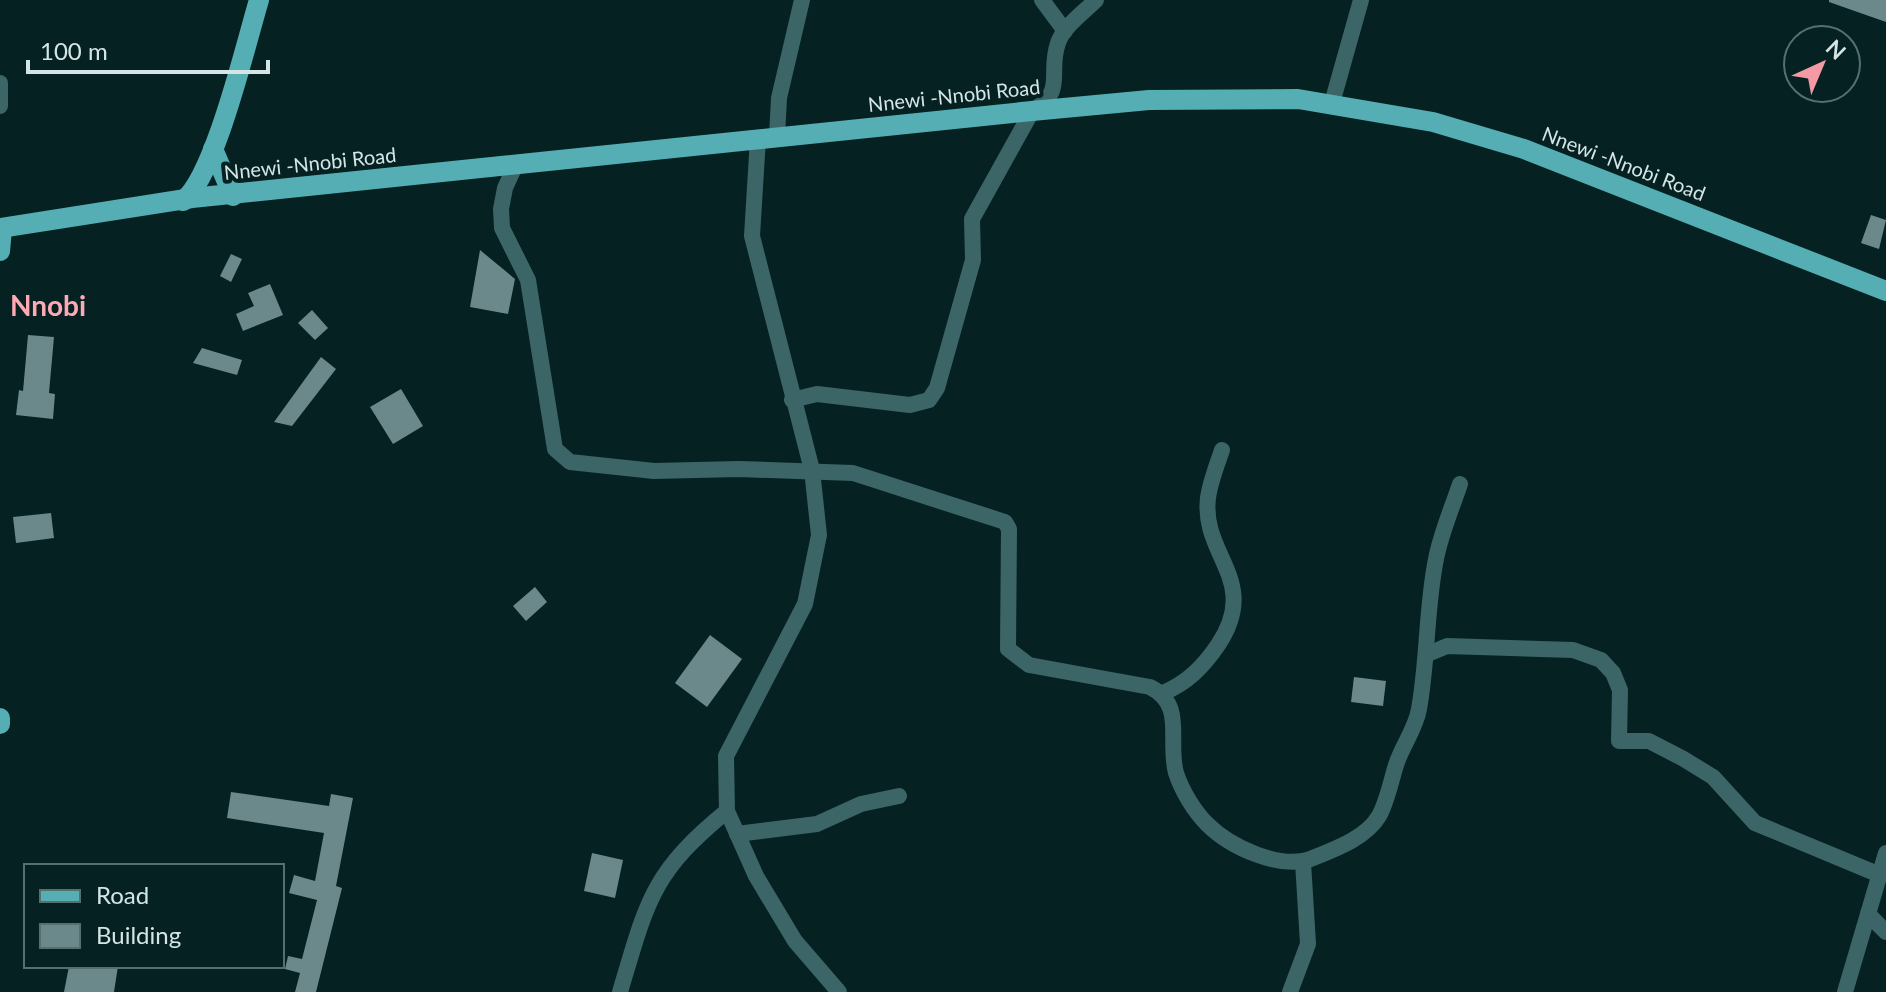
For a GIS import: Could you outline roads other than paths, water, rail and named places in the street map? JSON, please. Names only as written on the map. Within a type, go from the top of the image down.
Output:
[{"type":"main road","points":[[183,201],[194,189],[213,149],[259,0]]},
{"type":"main road","name":"Nnewi -Nnobi Road","points":[[1,228],[183,201],[516,164],[1032,111],[1209,98],[1332,103],[1433,122],[1524,149],[1886,291]]},
{"type":"main road","points":[[213,149],[233,196]]},
{"type":"main road","points":[[0,251],[1,228]]},
{"type":"main road","points":[[0,718],[0,724]]},
{"type":"street","points":[[802,0],[768,137],[752,236],[812,470],[819,535],[805,604],[726,756],[727,811],[756,876],[795,941],[837,992]]},
{"type":"street","points":[[1042,0],[1065,31]]},
{"type":"street","points":[[792,400],[817,394],[910,405],[929,400],[937,388],[973,260],[972,219],[1032,111],[1047,102],[1054,92],[1058,43],[1065,31],[1096,0]]},
{"type":"street","points":[[1332,103],[1361,0]]},
{"type":"street","points":[[0,83],[0,106]]},
{"type":"street","points":[[516,164],[505,188],[501,209],[502,228],[528,280],[555,449],[570,462],[654,471],[812,470],[853,473],[1005,522],[1009,529],[1008,649],[1016,659],[1029,665],[1150,687],[1163,693],[1174,712],[1176,771],[1187,797],[1208,825],[1231,842],[1261,855],[1303,862],[1366,831],[1379,816],[1400,754],[1419,712],[1428,654],[1436,558],[1460,484]]},
{"type":"street","points":[[1163,693],[1185,684],[1211,656],[1233,622],[1234,590],[1213,534],[1207,499],[1222,450]]},
{"type":"street","points":[[1428,654],[1447,646],[1587,653],[1613,673],[1620,690],[1619,741],[1649,741],[1713,777],[1755,823],[1883,874]]},
{"type":"street","points":[[737,834],[817,824],[861,804],[899,796]]},
{"type":"street","points":[[620,992],[638,928],[658,881],[677,855],[727,811]]},
{"type":"street","points":[[1845,992],[1883,874],[1886,853]]},
{"type":"street","points":[[1290,992],[1308,944],[1303,862]]},
{"type":"street","points":[[1868,914],[1886,932]]},
{"type":"district","name":"Nnobi","points":[[48,305]]}]
